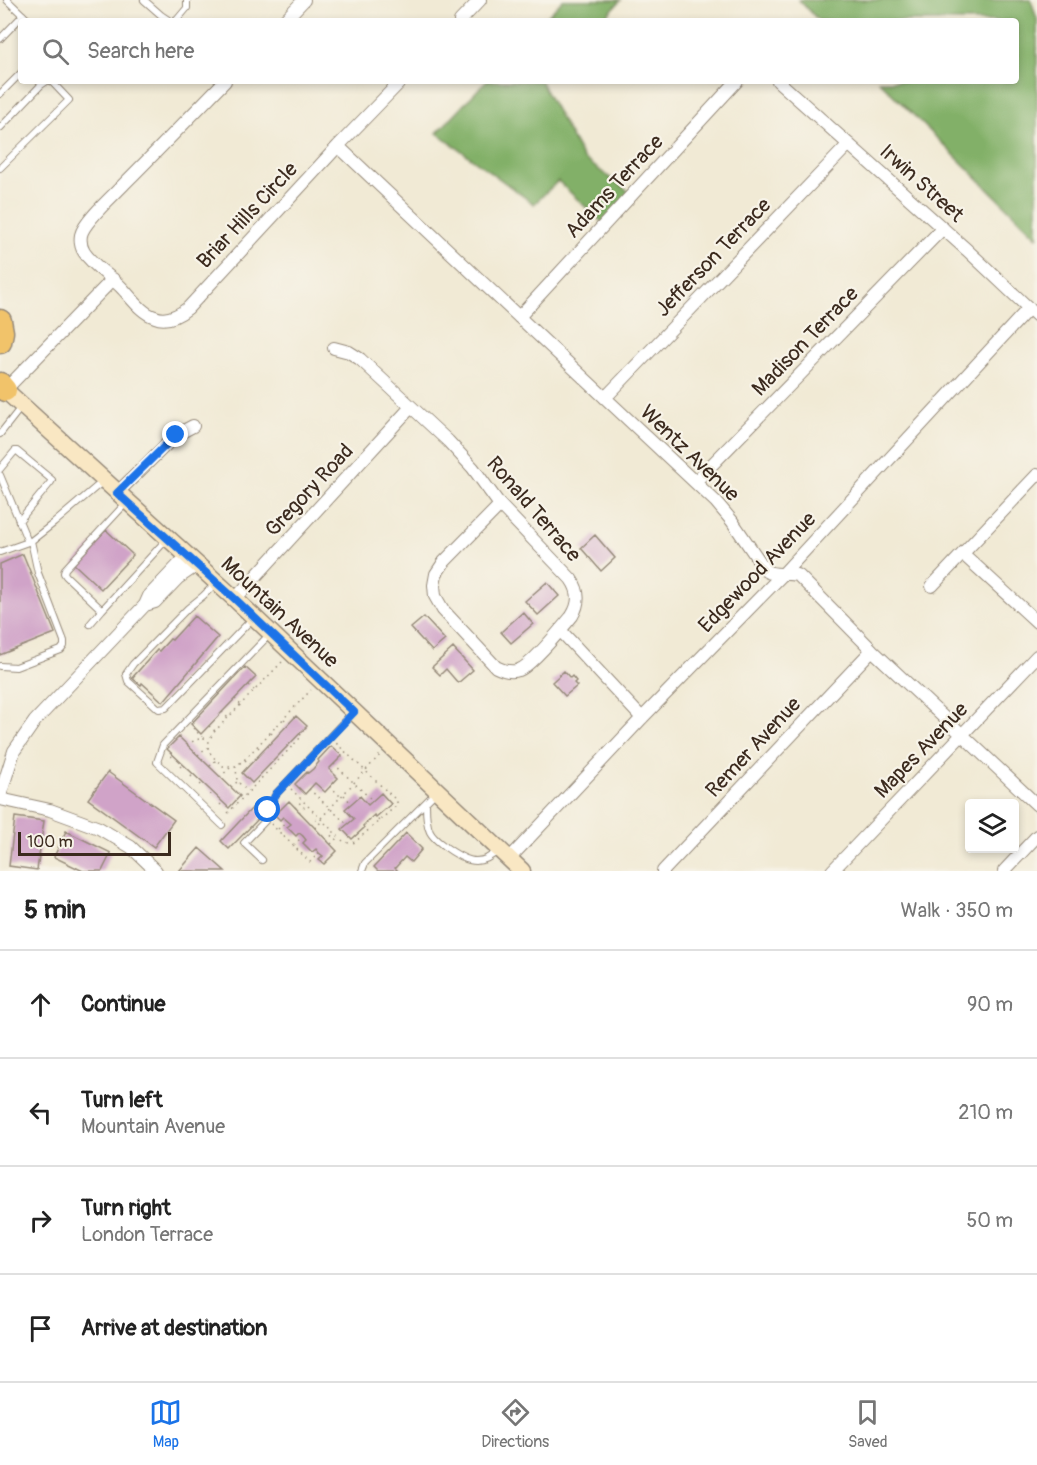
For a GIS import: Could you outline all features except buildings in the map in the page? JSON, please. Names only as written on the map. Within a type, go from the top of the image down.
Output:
[{"type":"highway","points":[[0,321],[2,332],[0,342]]},
{"type":"street","points":[[287,18],[304,0]]},
{"type":"street","points":[[463,18],[480,0]]},
{"type":"street","name":"Briar Hills Circle","points":[[222,84],[107,201],[83,229],[80,236],[82,250],[88,257],[146,313],[154,317],[164,319],[181,314],[398,84]]},
{"type":"street","name":"Adams Terrace","points":[[519,317],[734,84]]},
{"type":"street","name":"Irwin Street","points":[[781,84],[943,228],[1033,312]]},
{"type":"street","name":"Jefferson Terrace","points":[[605,398],[849,144]]},
{"type":"street","name":"Wentz Avenue","points":[[338,146],[722,508],[766,571],[772,575],[799,576],[872,650],[1037,805]]},
{"type":"street","name":"Madison Terrace","points":[[695,482],[943,228]]},
{"type":"street","points":[[2,387],[113,279]]},
{"type":"street","name":"Edgewood Avenue","points":[[510,863],[642,718],[1033,312]]},
{"type":"street","name":"Ronald Terrace","points":[[334,348],[349,352],[360,359],[447,441],[473,468],[500,505],[571,579],[576,586],[579,600],[577,609],[560,630]]},
{"type":"street","name":"Mountain Avenue","points":[[2,387],[235,599],[438,791],[510,863]]},
{"type":"street","name":"Gregory Road","points":[[235,599],[411,407]]},
{"type":"street","points":[[122,497],[176,435],[192,426]]},
{"type":"street","points":[[932,586],[1037,475]]},
{"type":"street","points":[[500,505],[436,574],[435,596],[440,606],[496,667],[511,672],[525,667],[560,630],[642,718]]},
{"type":"street","points":[[963,554],[1037,622]]},
{"type":"street","points":[[156,871],[131,847],[99,828],[50,810],[0,797],[14,751],[35,721],[145,605],[155,602],[192,561]]},
{"type":"street","name":"Remer Avenue","points":[[663,871],[872,650]]},
{"type":"street","name":"Mapes Avenue","points":[[832,871],[1037,656]]},
{"type":"street","points":[[1004,871],[1037,836]]},
{"type":"lane","points":[[7,0],[26,18]]},
{"type":"lane","points":[[144,0],[166,18]]},
{"type":"lane","points":[[179,18],[187,8],[187,0]]},
{"type":"lane","points":[[20,18],[23,15]]},
{"type":"lane","points":[[0,39],[18,20]]},
{"type":"lane","points":[[0,94],[18,76]]},
{"type":"lane","points":[[0,128],[43,84]]},
{"type":"lane","points":[[0,168],[69,100],[52,84]]},
{"type":"lane","points":[[0,434],[23,406]]},
{"type":"lane","points":[[0,469],[15,451],[52,480],[20,521]]},
{"type":"lane","points":[[0,475],[30,542],[38,573],[64,641],[61,650],[16,667],[0,666]]},
{"type":"lane","points":[[0,552],[30,542],[104,480]]},
{"type":"lane","points":[[102,610],[64,573],[122,497]]},
{"type":"lane","points":[[90,624],[167,538]]},
{"type":"lane","points":[[216,582],[133,664],[126,674],[128,681],[159,709],[166,708],[254,617]]},
{"type":"lane","points":[[222,825],[157,762],[163,745],[271,633]]},
{"type":"lane","points":[[262,860],[244,843],[265,821],[276,794],[354,712]]},
{"type":"lane","points":[[362,871],[365,863],[438,791]]},
{"type":"lane","points":[[426,804],[426,819],[430,832],[436,840],[460,858],[472,861],[491,857],[510,863]]},
{"type":"path","points":[[198,755],[207,746],[209,738],[215,731],[282,662]]},
{"type":"path","points":[[249,685],[254,690]]},
{"type":"path","points":[[207,746],[209,752],[223,766],[236,765],[258,746],[312,689]]},
{"type":"path","points":[[235,699],[240,704]]},
{"type":"path","points":[[222,712],[228,718]]},
{"type":"path","points":[[284,718],[289,723]]},
{"type":"path","points":[[185,722],[203,738]]},
{"type":"path","points":[[209,726],[215,731]]},
{"type":"path","points":[[270,733],[275,738]]},
{"type":"path","points":[[228,813],[274,762],[302,736],[300,734]]},
{"type":"path","points":[[286,784],[343,841],[352,844],[397,805],[388,792],[330,737]]},
{"type":"path","points":[[187,745],[194,740],[209,738]]},
{"type":"path","points":[[258,746],[262,751]]},
{"type":"path","points":[[339,753],[343,749]]},
{"type":"path","points":[[315,828],[330,808],[381,754]]},
{"type":"path","points":[[210,766],[216,759]]},
{"type":"path","points":[[244,760],[250,764]]},
{"type":"path","points":[[180,767],[183,764]]},
{"type":"path","points":[[334,764],[373,801]]},
{"type":"path","points":[[236,765],[237,781],[248,792]]},
{"type":"path","points":[[220,777],[232,766]]},
{"type":"path","points":[[332,772],[337,767]]},
{"type":"path","points":[[231,787],[237,781]]},
{"type":"path","points":[[200,786],[203,783]]},
{"type":"path","points":[[330,786],[351,803]]},
{"type":"path","points":[[309,789],[347,824]]},
{"type":"path","points":[[210,795],[213,792]]},
{"type":"path","points":[[384,796],[388,792]]},
{"type":"path","points":[[365,802],[369,797]]},
{"type":"path","points":[[295,808],[303,801]]},
{"type":"path","points":[[220,805],[223,802]]},
{"type":"path","points":[[299,812],[307,805]]},
{"type":"path","points":[[386,808],[389,812]]},
{"type":"path","points":[[375,815],[379,820]]},
{"type":"path","points":[[311,824],[321,819]]},
{"type":"path","points":[[278,830],[287,820]]},
{"type":"path","points":[[369,820],[374,826]]},
{"type":"path","points":[[265,821],[278,830],[310,862],[319,853]]},
{"type":"path","points":[[363,826],[368,831]]},
{"type":"path","points":[[359,832],[363,836]]},
{"type":"path","points":[[327,841],[335,833]]},
{"type":"path","points":[[294,845],[303,836]]},
{"type":"path","points":[[331,844],[339,837]]},
{"type":"green space","points":[[563,0],[621,0],[605,18],[546,18]]},
{"type":"green space","points":[[799,0],[1031,0],[1037,19],[1037,237],[882,84],[1019,84],[1019,18],[816,18]]},
{"type":"green space","points":[[483,84],[542,84],[583,158],[635,196],[607,227],[558,181],[534,204],[437,133]]},
{"type":"route","points":[[176,435],[117,493],[235,599],[354,712],[276,794],[268,810]]}]
